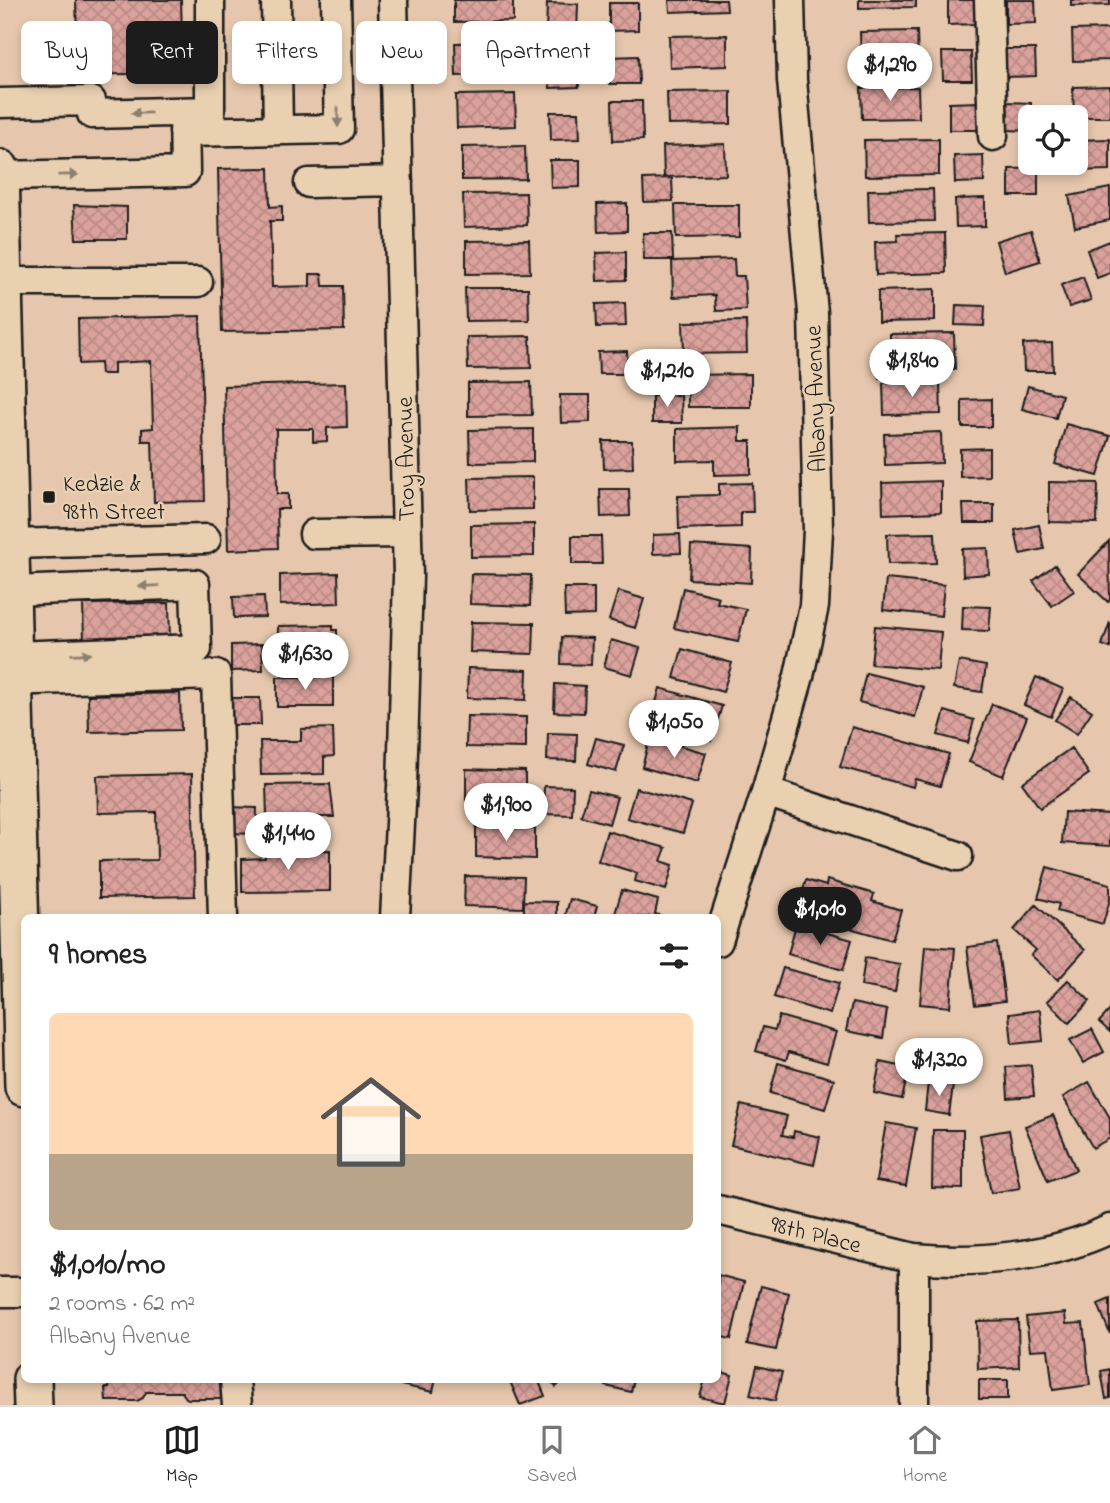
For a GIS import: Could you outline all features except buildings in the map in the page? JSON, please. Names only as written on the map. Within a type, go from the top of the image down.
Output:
[{"type":"main road","points":[[0,169],[11,591],[9,830],[21,933]]},
{"type":"main road","points":[[32,1383],[33,1405]]},
{"type":"street","points":[[0,176],[185,172],[197,122],[210,0]]},
{"type":"street","points":[[276,0],[278,130]]},
{"type":"street","points":[[0,103],[91,101],[92,114],[278,130],[339,129],[336,0]]},
{"type":"street","name":"Troy Avenue","points":[[393,0],[408,576],[395,914]]},
{"type":"street","name":"Albany Avenue","points":[[721,929],[766,792],[799,676],[814,606],[818,530],[813,313],[792,80],[790,0]]},
{"type":"street","points":[[989,0],[993,136]]},
{"type":"street","points":[[309,183],[398,181]]},
{"type":"street","points":[[2,282],[198,282]]},
{"type":"street","points":[[314,534],[407,533]]},
{"type":"street","points":[[10,544],[206,539]]},
{"type":"street","points":[[9,672],[197,649],[195,584],[11,591]]},
{"type":"street","points":[[9,672],[216,675],[223,914]]},
{"type":"street","points":[[766,792],[958,856]]},
{"type":"street","points":[[0,1076],[21,1075]]},
{"type":"street","name":"98th Place","points":[[721,1211],[914,1258],[946,1261],[992,1259],[1040,1252],[1110,1229]]},
{"type":"street","points":[[914,1258],[914,1405]]},
{"type":"street","points":[[0,1292],[21,1292]]},
{"type":"street","points":[[235,1383],[237,1405]]},
{"type":"place","name":"Kedzie & 98th Street","points":[[49,497]]}]
